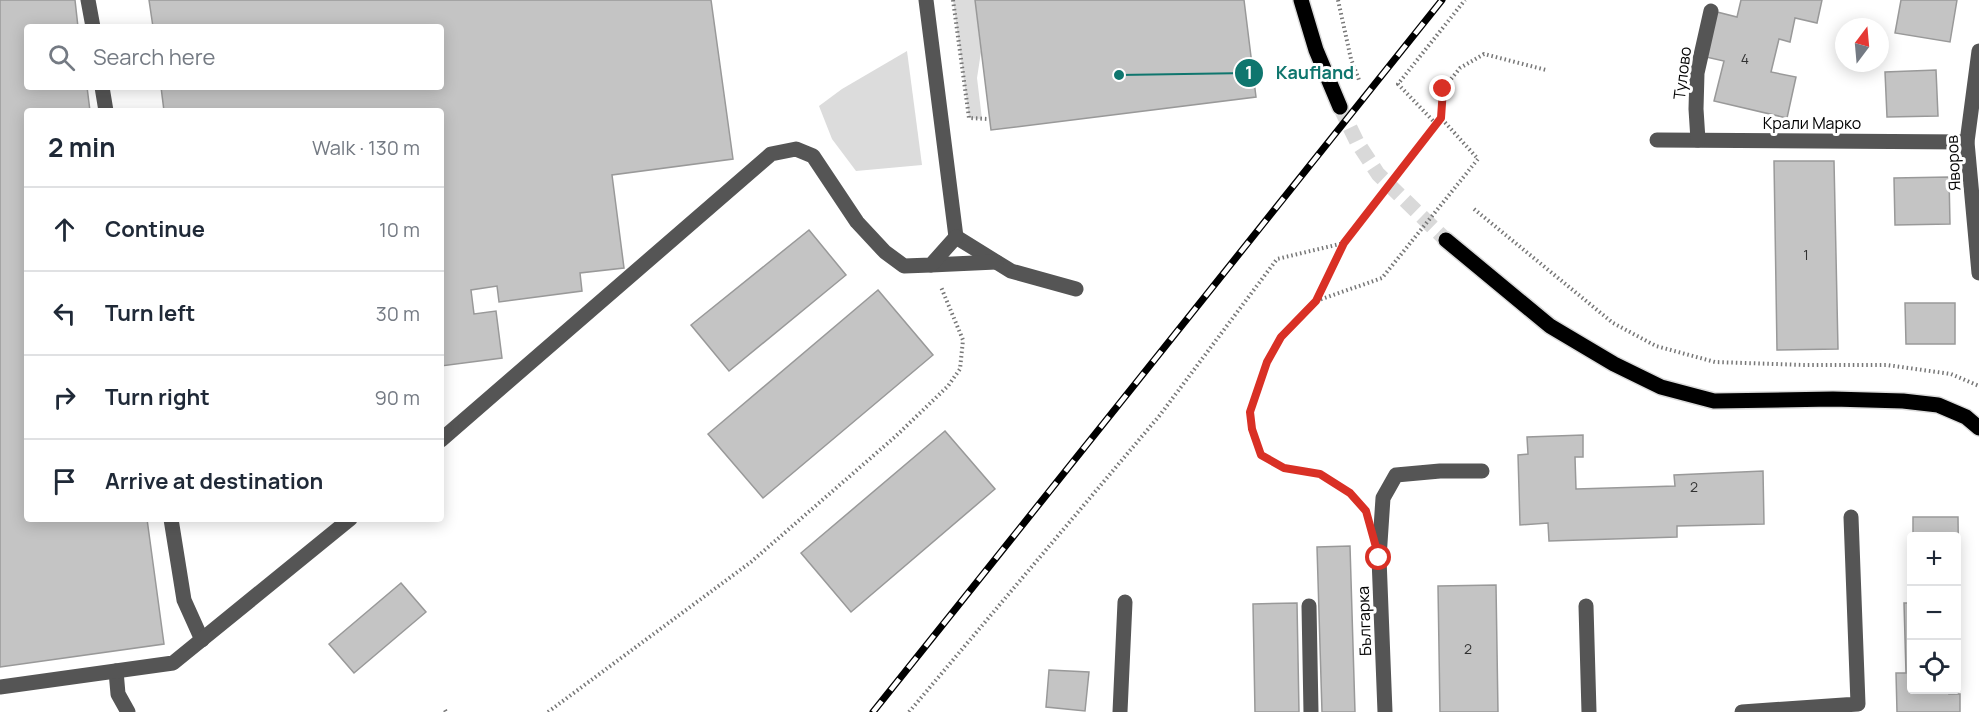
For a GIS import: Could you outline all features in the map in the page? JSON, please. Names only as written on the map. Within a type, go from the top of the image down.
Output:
[{"type":"main road","points":[[1301,0],[1316,50],[1340,107]]},
{"type":"main road","points":[[1446,240],[1550,326],[1614,364],[1661,387],[1714,401],[1833,399],[1903,401],[1938,405],[1966,417],[1979,428]]},
{"type":"street","points":[[88,0],[92,24]]},
{"type":"street","points":[[926,0],[956,237],[931,265]]},
{"type":"street","name":"Тулово","points":[[1698,140],[1697,73],[1711,11]]},
{"type":"street","name":"Яворов","points":[[1979,51],[1967,142],[1979,273]]},
{"type":"street","points":[[102,90],[106,108]]},
{"type":"street","name":"Крали Марко","points":[[1657,140],[1967,142]]},
{"type":"street","points":[[444,437],[771,154],[796,149],[813,156],[857,222],[885,252],[904,266],[996,262]]},
{"type":"street","points":[[956,237],[1011,271],[1076,289]]},
{"type":"street","name":"Българка","points":[[1385,712],[1379,558],[1383,498],[1396,475],[1440,471],[1482,471]]},
{"type":"street","points":[[1742,712],[1857,704],[1851,518]]},
{"type":"street","points":[[171,522],[184,600],[202,640]]},
{"type":"street","points":[[0,687],[173,663],[346,522]]},
{"type":"street","points":[[1120,712],[1125,602]]},
{"type":"street","points":[[1309,606],[1311,712]]},
{"type":"street","points":[[1586,606],[1589,712]]},
{"type":"street","points":[[116,671],[118,694],[128,712]]},
{"type":"path","points":[[953,0],[969,118],[988,118]]},
{"type":"path","points":[[1338,0],[1351,59],[1359,80]]},
{"type":"path","points":[[1437,124],[1398,84],[1465,0]]},
{"type":"path","points":[[1361,505],[1350,493],[1320,474],[1284,468],[1261,455],[1252,429],[1250,412],[1267,362],[1281,337],[1316,301],[1344,243],[1441,118],[1443,89],[1460,68],[1484,54],[1546,70]]},
{"type":"path","points":[[1316,301],[1382,278],[1478,159],[1441,118]]},
{"type":"path","points":[[1474,209],[1613,323],[1656,346],[1715,362],[1804,366],[1887,366],[1951,374],[1979,386]]},
{"type":"path","points":[[909,712],[1160,416],[1278,259],[1344,243]]},
{"type":"path","points":[[548,712],[751,562],[896,436],[948,386],[960,369],[963,340],[931,265]]},
{"type":"shaded area","points":[[953,0],[975,0],[981,52],[977,78],[982,119],[969,118]]},
{"type":"shaded area","points":[[907,51],[922,165],[856,171],[832,139],[819,106],[842,89]]},
{"type":"building","points":[[0,0],[75,0],[78,24],[24,24],[24,90],[87,90],[90,108],[24,108],[24,522],[147,522],[164,644],[0,667]]},
{"type":"building","points":[[149,0],[711,0],[733,159],[612,175],[624,268],[580,273],[582,291],[499,302],[497,286],[471,290],[474,314],[496,311],[502,358],[444,366],[444,108],[164,108],[161,90],[444,90],[444,24],[153,24]]},
{"type":"building","points":[[975,0],[1244,0],[1256,97],[991,130]]},
{"type":"building","points":[[1741,0],[1822,0],[1817,23],[1795,18],[1790,42],[1779,39],[1771,72],[1796,77],[1787,118],[1714,101],[1724,61],[1706,57],[1717,12],[1737,17]]},
{"type":"building","points":[[1901,0],[1957,0],[1950,42],[1895,33]]},
{"type":"building","points":[[1936,70],[1938,116],[1887,117],[1885,72]]},
{"type":"building","points":[[1774,161],[1834,161],[1838,349],[1777,350]]},
{"type":"building","points":[[1949,177],[1950,224],[1895,225],[1894,178]]},
{"type":"building","points":[[809,230],[846,275],[729,371],[691,325]]},
{"type":"building","points":[[878,290],[933,355],[763,498],[708,434]]},
{"type":"building","points":[[1905,303],[1955,303],[1955,344],[1906,344]]},
{"type":"building","points":[[945,431],[995,489],[851,612],[801,553]]},
{"type":"building","points":[[1583,435],[1583,457],[1575,457],[1576,489],[1675,486],[1674,475],[1763,471],[1764,524],[1677,526],[1677,537],[1549,541],[1548,523],[1520,525],[1518,455],[1528,454],[1527,437]]},
{"type":"building","points":[[1913,517],[1958,517],[1958,532],[1913,532]]},
{"type":"building","points":[[1350,546],[1355,712],[1322,712],[1317,547]]},
{"type":"building","points":[[401,583],[426,612],[354,673],[329,644]]},
{"type":"building","points":[[1496,585],[1498,712],[1440,712],[1438,586]]},
{"type":"building","points":[[1297,603],[1299,712],[1255,712],[1253,604]]},
{"type":"building","points":[[1904,603],[1907,603],[1907,694],[1960,694],[1960,712],[1897,712],[1896,673],[1906,673]]},
{"type":"building","points":[[1049,670],[1089,672],[1085,711],[1046,707]]},
{"type":"tunnel","points":[[1340,107],[1357,142],[1378,174],[1446,240]]},
{"type":"railway","points":[[873,712],[1442,0]]},
{"type":"place","name":"Kaufland","points":[[1119,75]]},
{"type":"route","points":[[1379,558],[1366,511],[1350,493],[1320,474],[1284,468],[1261,455],[1252,429],[1250,412],[1267,362],[1281,337],[1316,301],[1344,243],[1441,118],[1443,89]]}]
